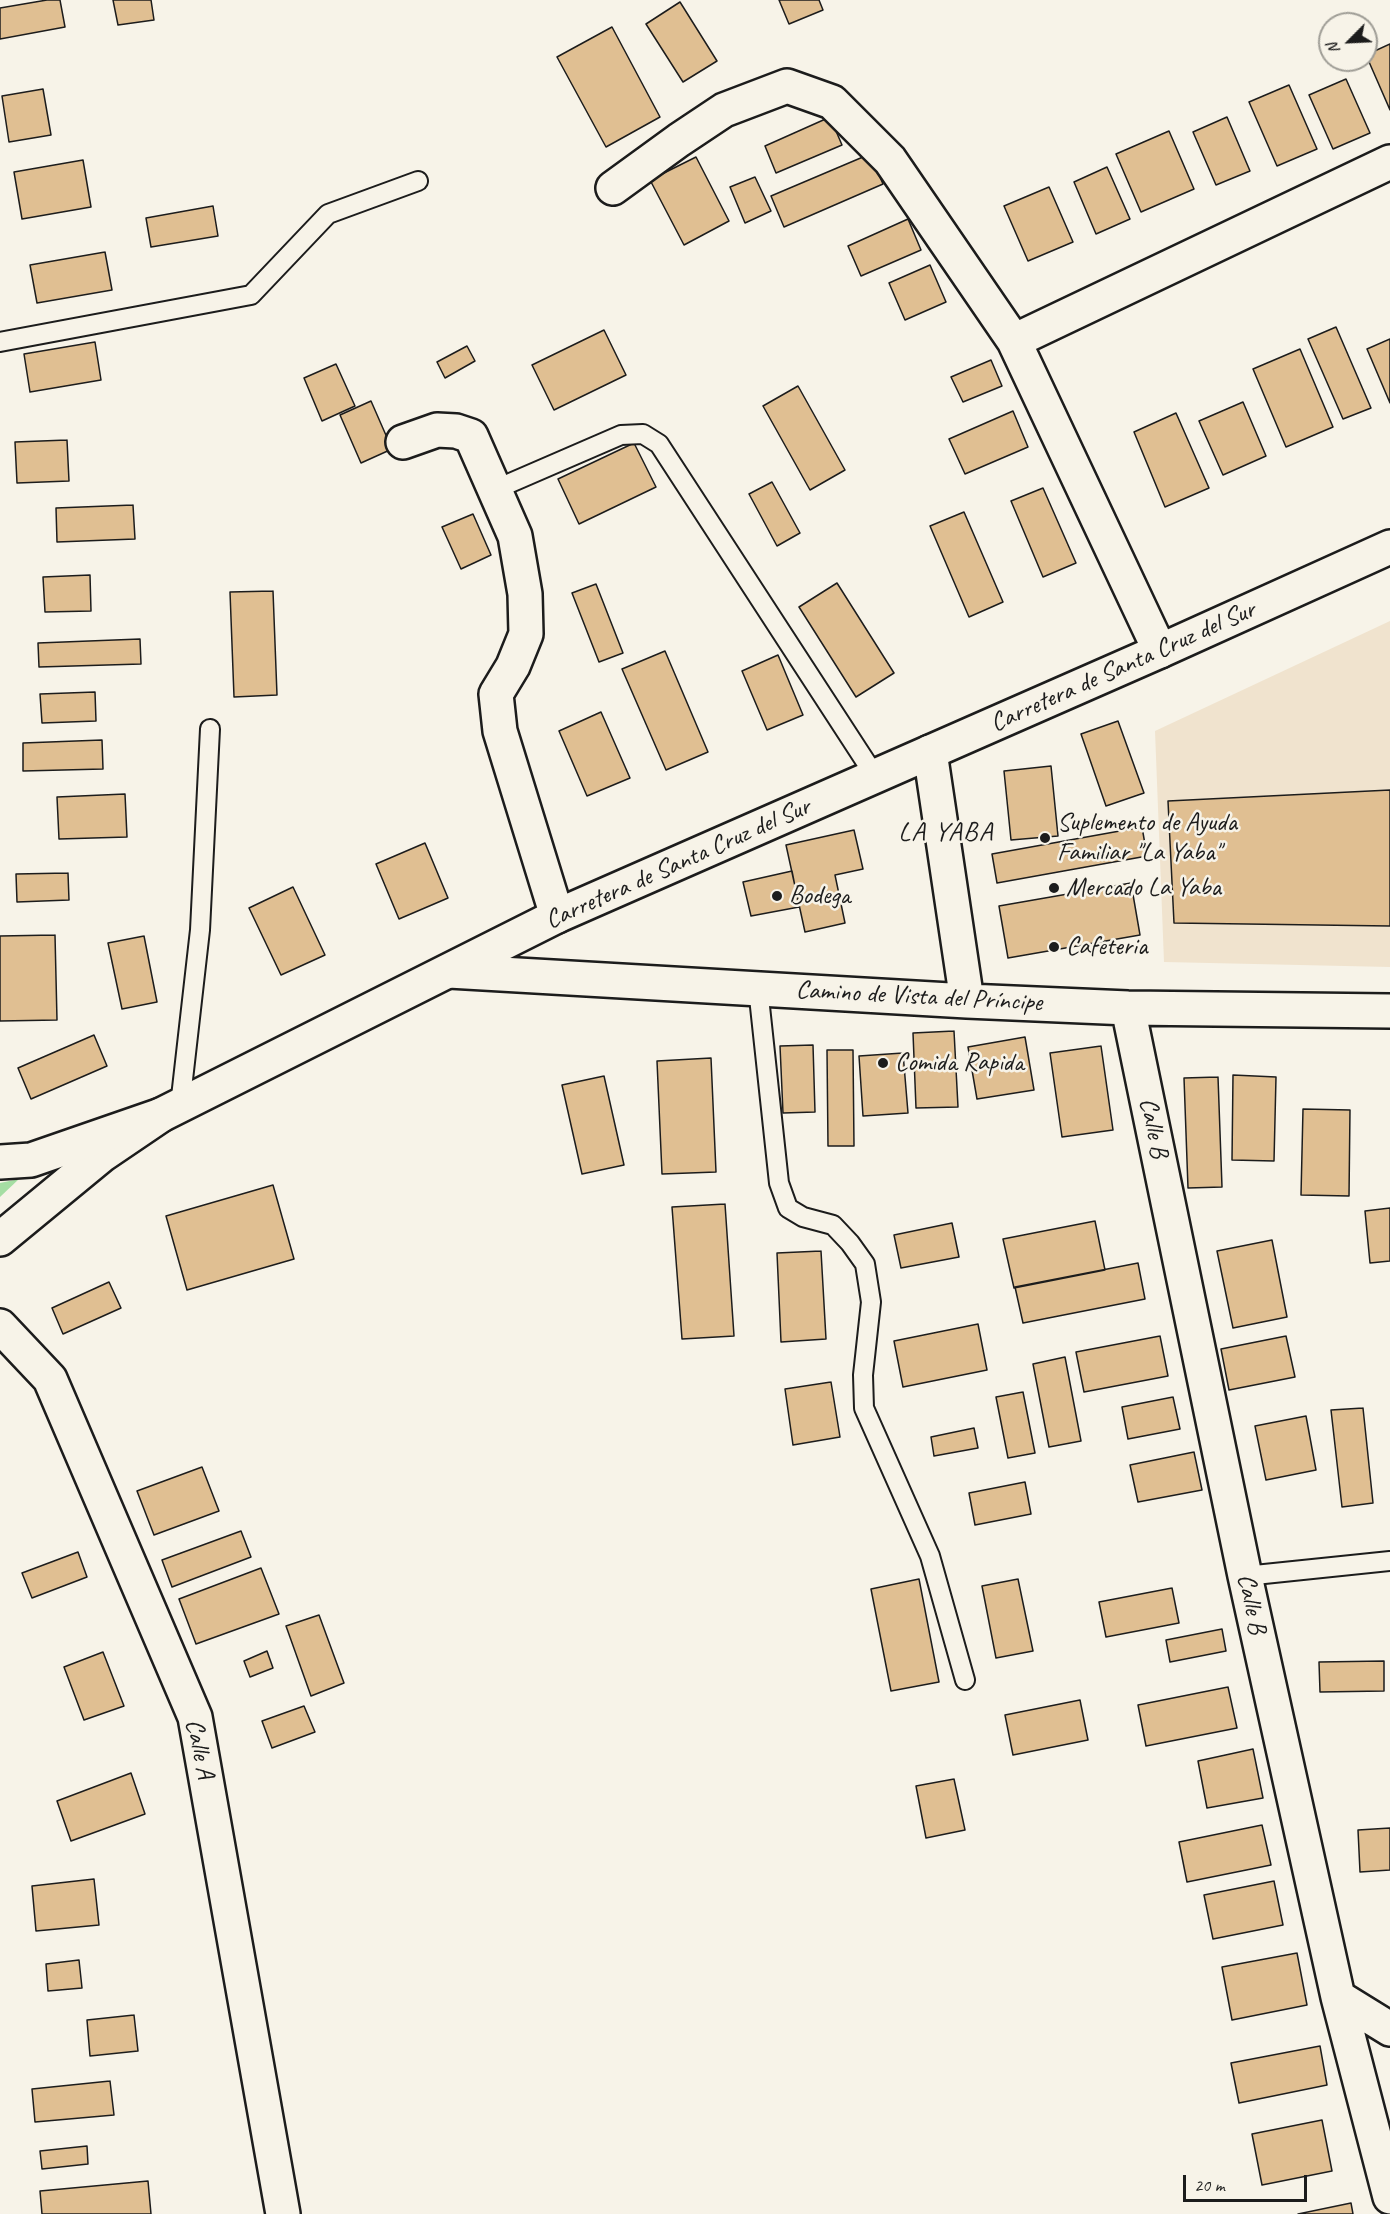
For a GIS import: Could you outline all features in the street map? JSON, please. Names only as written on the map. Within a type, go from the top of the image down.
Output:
[{"type":"street","points":[[613,188],[724,110],[787,86],[832,102],[890,160],[1014,341],[1160,651]]},
{"type":"street","points":[[1014,341],[1390,162]]},
{"type":"street","points":[[403,442],[437,430],[456,431],[471,436],[515,536],[525,594],[526,634],[513,666],[496,694],[500,731],[557,916]]},
{"type":"street","name":"Carretera de Santa Cruz del Sur","points":[[0,1239],[102,1155],[171,1110],[557,916],[1160,651],[1390,547]]},
{"type":"street","points":[[930,752],[967,1001]]},
{"type":"street","name":"Camino de Vista del Príncipe","points":[[449,971],[1128,1008],[1390,1011]]},
{"type":"street","name":"Calle B","points":[[1128,1008],[1245,1576],[1338,1997],[1390,2197]]},
{"type":"street","points":[[0,1162],[31,1160],[171,1110]]},
{"type":"street","name":"Calle A","points":[[0,1326],[50,1379],[195,1718],[283,2214]]},
{"type":"street","points":[[1338,1997],[1390,2029]]},
{"type":"lane","points":[[0,342],[251,295],[328,214],[418,181]]},
{"type":"lane","points":[[494,490],[621,435],[643,434],[659,444],[875,777]]},
{"type":"lane","points":[[171,1110],[200,930],[210,729]]},
{"type":"lane","points":[[758,988],[779,1183],[788,1208],[803,1217],[833,1225],[850,1242],[865,1264],[871,1302],[863,1375],[864,1408],[930,1556],[965,1680]]},
{"type":"lane","points":[[1245,1576],[1390,1561]]},
{"type":"shaded area","points":[[1390,621],[1390,967],[1164,962],[1155,731]]},
{"type":"green space","points":[[19,1179],[0,1197],[0,1183]]},
{"type":"building","points":[[60,0],[65,27],[0,39],[0,8]]},
{"type":"building","points":[[113,0],[151,0],[154,20],[118,25]]},
{"type":"building","points":[[779,0],[819,0],[823,10],[789,24]]},
{"type":"building","points":[[680,2],[717,61],[683,82],[646,24]]},
{"type":"building","points":[[612,27],[660,117],[606,147],[557,57]]},
{"type":"building","points":[[1390,44],[1390,110],[1373,72],[1378,72],[1378,50]]},
{"type":"building","points":[[1346,79],[1370,133],[1333,149],[1309,95]]},
{"type":"building","points":[[1289,85],[1317,149],[1277,166],[1249,102]]},
{"type":"building","points":[[43,89],[51,135],[9,142],[2,96]]},
{"type":"building","points":[[830,117],[842,145],[776,173],[765,146]]},
{"type":"building","points":[[1227,117],[1250,171],[1216,185],[1193,132]]},
{"type":"building","points":[[1169,131],[1194,189],[1141,212],[1116,154]]},
{"type":"building","points":[[870,154],[883,184],[784,227],[771,196]]},
{"type":"building","points":[[696,157],[729,221],[684,245],[650,180]]},
{"type":"building","points":[[83,160],[91,207],[22,219],[14,172]]},
{"type":"building","points":[[1107,167],[1130,219],[1096,234],[1074,182]]},
{"type":"building","points":[[755,177],[771,211],[745,223],[730,187]]},
{"type":"building","points":[[1049,187],[1073,242],[1028,261],[1004,206]]},
{"type":"building","points":[[213,206],[218,236],[151,247],[146,218]]},
{"type":"building","points":[[908,219],[921,250],[861,276],[848,246]]},
{"type":"building","points":[[105,252],[112,290],[37,303],[30,265]]},
{"type":"building","points":[[930,265],[946,302],[905,320],[889,283]]},
{"type":"building","points":[[1336,327],[1371,408],[1343,419],[1308,339]]},
{"type":"building","points":[[604,330],[626,375],[554,410],[532,365]]},
{"type":"building","points":[[1390,339],[1390,403],[1367,349]]},
{"type":"building","points":[[95,342],[101,380],[30,392],[24,354]]},
{"type":"building","points":[[467,346],[475,361],[445,378],[437,362]]},
{"type":"building","points":[[1300,349],[1333,427],[1286,447],[1253,369]]},
{"type":"building","points":[[991,360],[1002,386],[963,402],[951,377]]},
{"type":"building","points":[[336,364],[355,406],[322,421],[304,378]]},
{"type":"building","points":[[798,386],[845,470],[810,490],[763,406]]},
{"type":"building","points":[[371,401],[392,449],[361,463],[340,415]]},
{"type":"building","points":[[1243,402],[1266,456],[1223,475],[1199,421]]},
{"type":"building","points":[[1013,411],[1028,447],[965,474],[949,439]]},
{"type":"building","points":[[1176,413],[1209,488],[1165,507],[1134,432]]},
{"type":"building","points":[[67,440],[69,481],[17,483],[15,442]]},
{"type":"building","points":[[634,443],[656,487],[579,524],[558,479]]},
{"type":"building","points":[[772,482],[800,533],[777,546],[749,494]]},
{"type":"building","points":[[1043,488],[1076,563],[1043,577],[1011,501]]},
{"type":"building","points":[[133,505],[135,539],[57,542],[56,508]]},
{"type":"building","points":[[964,512],[1003,602],[969,617],[930,526]]},
{"type":"building","points":[[473,514],[491,555],[461,569],[442,527]]},
{"type":"building","points":[[90,575],[91,611],[45,612],[43,577]]},
{"type":"building","points":[[837,583],[894,673],[856,697],[799,607]]},
{"type":"building","points":[[596,584],[623,653],[599,662],[572,593]]},
{"type":"building","points":[[273,591],[277,695],[234,697],[230,592]]},
{"type":"building","points":[[140,639],[141,664],[39,667],[38,643]]},
{"type":"building","points":[[665,651],[708,752],[666,770],[622,669]]},
{"type":"building","points":[[778,655],[803,715],[767,730],[742,671]]},
{"type":"building","points":[[95,692],[96,721],[42,723],[40,694]]},
{"type":"building","points":[[601,712],[630,778],[587,796],[559,731]]},
{"type":"building","points":[[1118,721],[1144,793],[1106,806],[1081,734]]},
{"type":"building","points":[[102,740],[103,769],[23,771],[23,743]]},
{"type":"building","points":[[1051,766],[1058,836],[1011,840],[1004,771]]},
{"type":"building","points":[[1390,790],[1390,926],[1174,923],[1168,801]]},
{"type":"building","points":[[125,794],[127,837],[59,839],[57,797]]},
{"type":"building","points":[[1142,827],[1147,856],[997,883],[992,854]]},
{"type":"building","points":[[854,830],[863,869],[835,875],[845,923],[805,932],[786,845]]},
{"type":"building","points":[[425,843],[448,898],[399,919],[376,864]]},
{"type":"building","points":[[792,871],[799,907],[751,916],[743,882]]},
{"type":"building","points":[[68,873],[69,900],[17,902],[16,874]]},
{"type":"building","points":[[1131,883],[1140,935],[1008,958],[999,906]]},
{"type":"building","points":[[293,887],[325,955],[281,975],[249,908]]},
{"type":"building","points":[[55,935],[57,1020],[0,1021],[0,936]]},
{"type":"building","points":[[144,936],[157,1002],[122,1009],[108,943]]},
{"type":"building","points":[[954,1031],[958,1107],[916,1108],[913,1033]]},
{"type":"building","points":[[94,1035],[107,1066],[31,1099],[18,1068]]},
{"type":"building","points":[[1025,1037],[1034,1090],[977,1099],[968,1047]]},
{"type":"building","points":[[813,1045],[815,1112],[783,1113],[780,1046]]},
{"type":"building","points":[[1101,1046],[1113,1130],[1062,1137],[1050,1053]]},
{"type":"building","points":[[827,1050],[853,1050],[854,1146],[828,1146]]},
{"type":"building","points":[[903,1053],[908,1113],[863,1116],[859,1056]]},
{"type":"building","points":[[711,1058],[716,1172],[662,1174],[657,1061]]},
{"type":"building","points":[[1233,1075],[1276,1077],[1274,1161],[1232,1160]]},
{"type":"building","points":[[604,1076],[624,1165],[582,1174],[562,1085]]},
{"type":"building","points":[[1218,1077],[1222,1187],[1188,1188],[1184,1078]]},
{"type":"building","points":[[1303,1109],[1350,1110],[1349,1196],[1301,1195]]},
{"type":"building","points":[[273,1185],[294,1259],[187,1290],[166,1216]]},
{"type":"building","points":[[725,1204],[734,1336],[682,1339],[672,1207]]},
{"type":"building","points":[[1390,1208],[1390,1261],[1370,1263],[1365,1211]]},
{"type":"building","points":[[1095,1221],[1105,1270],[1014,1288],[1003,1239]]},
{"type":"building","points":[[952,1223],[959,1257],[901,1268],[894,1235]]},
{"type":"building","points":[[1272,1240],[1287,1317],[1233,1328],[1217,1251]]},
{"type":"building","points":[[821,1251],[826,1339],[781,1342],[777,1253]]},
{"type":"building","points":[[1138,1263],[1145,1299],[1023,1323],[1015,1287]]},
{"type":"building","points":[[109,1282],[121,1308],[63,1334],[52,1308]]},
{"type":"building","points":[[978,1324],[987,1370],[903,1387],[894,1341]]},
{"type":"building","points":[[1160,1336],[1168,1376],[1084,1392],[1076,1352]]},
{"type":"building","points":[[1286,1336],[1295,1377],[1229,1390],[1221,1349]]},
{"type":"building","points":[[1065,1357],[1081,1441],[1049,1447],[1033,1364]]},
{"type":"building","points":[[831,1382],[840,1437],[793,1445],[785,1389]]},
{"type":"building","points":[[1023,1392],[1035,1453],[1008,1458],[996,1397]]},
{"type":"building","points":[[1173,1397],[1180,1429],[1128,1439],[1122,1407]]},
{"type":"building","points":[[1363,1408],[1373,1503],[1342,1507],[1331,1410]]},
{"type":"building","points":[[1306,1416],[1316,1470],[1266,1480],[1255,1426]]},
{"type":"building","points":[[974,1428],[978,1448],[934,1456],[931,1437]]},
{"type":"building","points":[[1194,1452],[1202,1490],[1138,1502],[1130,1465]]},
{"type":"building","points":[[202,1467],[219,1511],[154,1535],[137,1491]]},
{"type":"building","points":[[1025,1482],[1031,1514],[975,1525],[969,1493]]},
{"type":"building","points":[[241,1531],[251,1557],[172,1587],[162,1560]]},
{"type":"building","points":[[78,1552],[87,1577],[32,1598],[22,1573]]},
{"type":"building","points":[[261,1568],[279,1614],[196,1644],[179,1599]]},
{"type":"building","points":[[919,1579],[939,1682],[891,1691],[871,1589]]},
{"type":"building","points":[[1018,1579],[1033,1651],[996,1658],[982,1586]]},
{"type":"building","points":[[1172,1588],[1179,1623],[1106,1637],[1099,1602]]},
{"type":"building","points":[[319,1615],[344,1683],[311,1696],[286,1626]]},
{"type":"building","points":[[1222,1629],[1226,1651],[1170,1662],[1166,1640]]},
{"type":"building","points":[[267,1651],[273,1668],[250,1677],[244,1661]]},
{"type":"building","points":[[103,1652],[124,1706],[84,1720],[64,1667]]},
{"type":"building","points":[[1384,1661],[1384,1691],[1320,1692],[1319,1662]]},
{"type":"building","points":[[1228,1687],[1237,1728],[1146,1746],[1138,1705]]},
{"type":"building","points":[[1080,1700],[1088,1740],[1013,1755],[1005,1715]]},
{"type":"building","points":[[304,1706],[315,1732],[272,1748],[262,1721]]},
{"type":"building","points":[[1253,1749],[1263,1798],[1207,1808],[1198,1761]]},
{"type":"building","points":[[131,1773],[145,1814],[71,1841],[57,1801]]},
{"type":"building","points":[[954,1779],[965,1830],[926,1838],[916,1786]]},
{"type":"building","points":[[1262,1825],[1271,1865],[1187,1882],[1179,1842]]},
{"type":"building","points":[[1390,1828],[1390,1870],[1360,1872],[1358,1830]]},
{"type":"building","points":[[94,1879],[99,1925],[36,1931],[32,1886]]},
{"type":"building","points":[[1274,1881],[1283,1925],[1213,1939],[1204,1895]]},
{"type":"building","points":[[1297,1953],[1307,2005],[1232,2020],[1222,1967]]},
{"type":"building","points":[[79,1960],[82,1988],[48,1991],[46,1964]]},
{"type":"building","points":[[134,2015],[138,2051],[90,2056],[87,2020]]},
{"type":"building","points":[[1320,2046],[1327,2085],[1239,2103],[1231,2063]]},
{"type":"building","points":[[110,2081],[114,2115],[35,2122],[32,2089]]},
{"type":"building","points":[[1322,2120],[1332,2171],[1262,2185],[1252,2134]]},
{"type":"building","points":[[87,2146],[88,2164],[42,2169],[40,2151]]},
{"type":"building","points":[[148,2181],[151,2214],[42,2214],[40,2191]]},
{"type":"building","points":[[1351,2203],[1353,2214],[1298,2214]]},
{"type":"place","name":"Suplemento de Ayuda Familiar \"La Yaba\"","points":[[1045,838]]},
{"type":"place","name":"Mercado La Yaba","points":[[1054,888]]},
{"type":"place","name":"Bodega","points":[[777,896]]},
{"type":"place","name":"Cafeteria","points":[[1054,947]]},
{"type":"place","name":"Comida Rapida","points":[[883,1063]]},
{"type":"district","name":"LA YABA","points":[[946,833]]}]
